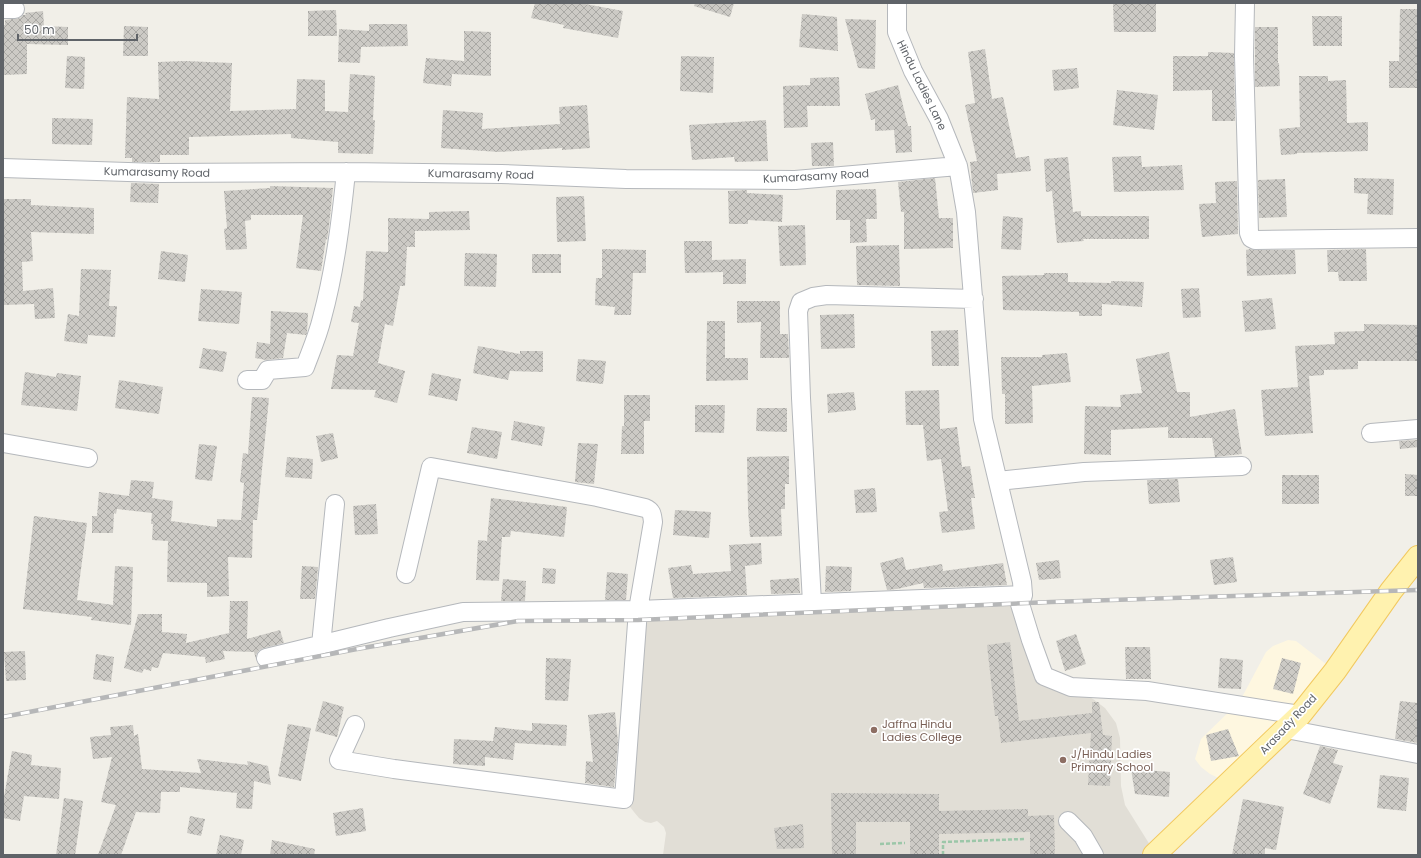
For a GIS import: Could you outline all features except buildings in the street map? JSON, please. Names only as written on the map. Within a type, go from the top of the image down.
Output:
[{"type":"main road","name":"Arasady Road","points":[[1154,855],[1293,722],[1335,671],[1391,591],[1418,557]]},
{"type":"street","name":"Hindu Ladies Lane","points":[[897,3],[897,32],[913,71],[939,119],[958,166],[966,212],[983,419],[1022,582],[1022,596],[1020,604],[1044,676],[1071,687],[1147,691],[1293,722],[1418,754]]},
{"type":"street","points":[[1245,3],[1244,56],[1249,233],[1251,238],[1255,240],[1418,238]]},
{"type":"street","name":"Kumarasamy Road","points":[[3,168],[158,173],[346,172],[501,174],[626,179],[795,180],[958,166]]},
{"type":"street","points":[[247,380],[262,380],[268,370],[305,367],[322,318],[335,260],[342,216],[346,172]]},
{"type":"street","points":[[812,603],[801,398],[798,311],[801,302],[813,297],[827,295],[974,299]]},
{"type":"street","points":[[1371,433],[1418,429]]},
{"type":"street","points":[[3,443],[88,458]]},
{"type":"street","points":[[998,481],[1084,472],[1242,466]]},
{"type":"street","points":[[355,725],[338,760],[394,769],[624,799],[638,610],[653,522],[650,510],[597,497],[431,467],[406,574]]},
{"type":"street","points":[[322,645],[334,504]]},
{"type":"street","points":[[266,658],[389,628],[463,612],[638,610],[1022,596]]},
{"type":"street","points":[[1068,821],[1083,836],[1094,855]]},
{"type":"path","points":[[943,855],[943,842],[1024,840]]},
{"type":"path","points":[[880,844],[905,843]]},
{"type":"shaded area","name":"Jaffna Hindu Ladies College","points":[[1020,604],[1044,676],[1071,687],[1093,699],[1105,708],[1116,723],[1120,738],[1121,786],[1125,805],[1155,853],[1154,855],[663,855],[666,833],[664,827],[657,821],[651,823],[645,822],[639,818],[624,799],[638,620]]},
{"type":"shaded area","points":[[1288,640],[1296,641],[1335,671],[1229,783],[1210,774],[1201,767],[1195,759],[1201,739],[1240,701],[1266,652],[1273,646]]},
{"type":"railway","points":[[3,717],[357,649],[518,621],[638,620],[1051,602],[1418,590]]},
{"type":"place","name":"Jaffna Hindu Ladies College","points":[[874,730]]},
{"type":"place","name":"J/Hindu Ladies Primary School","points":[[1063,760]]}]
